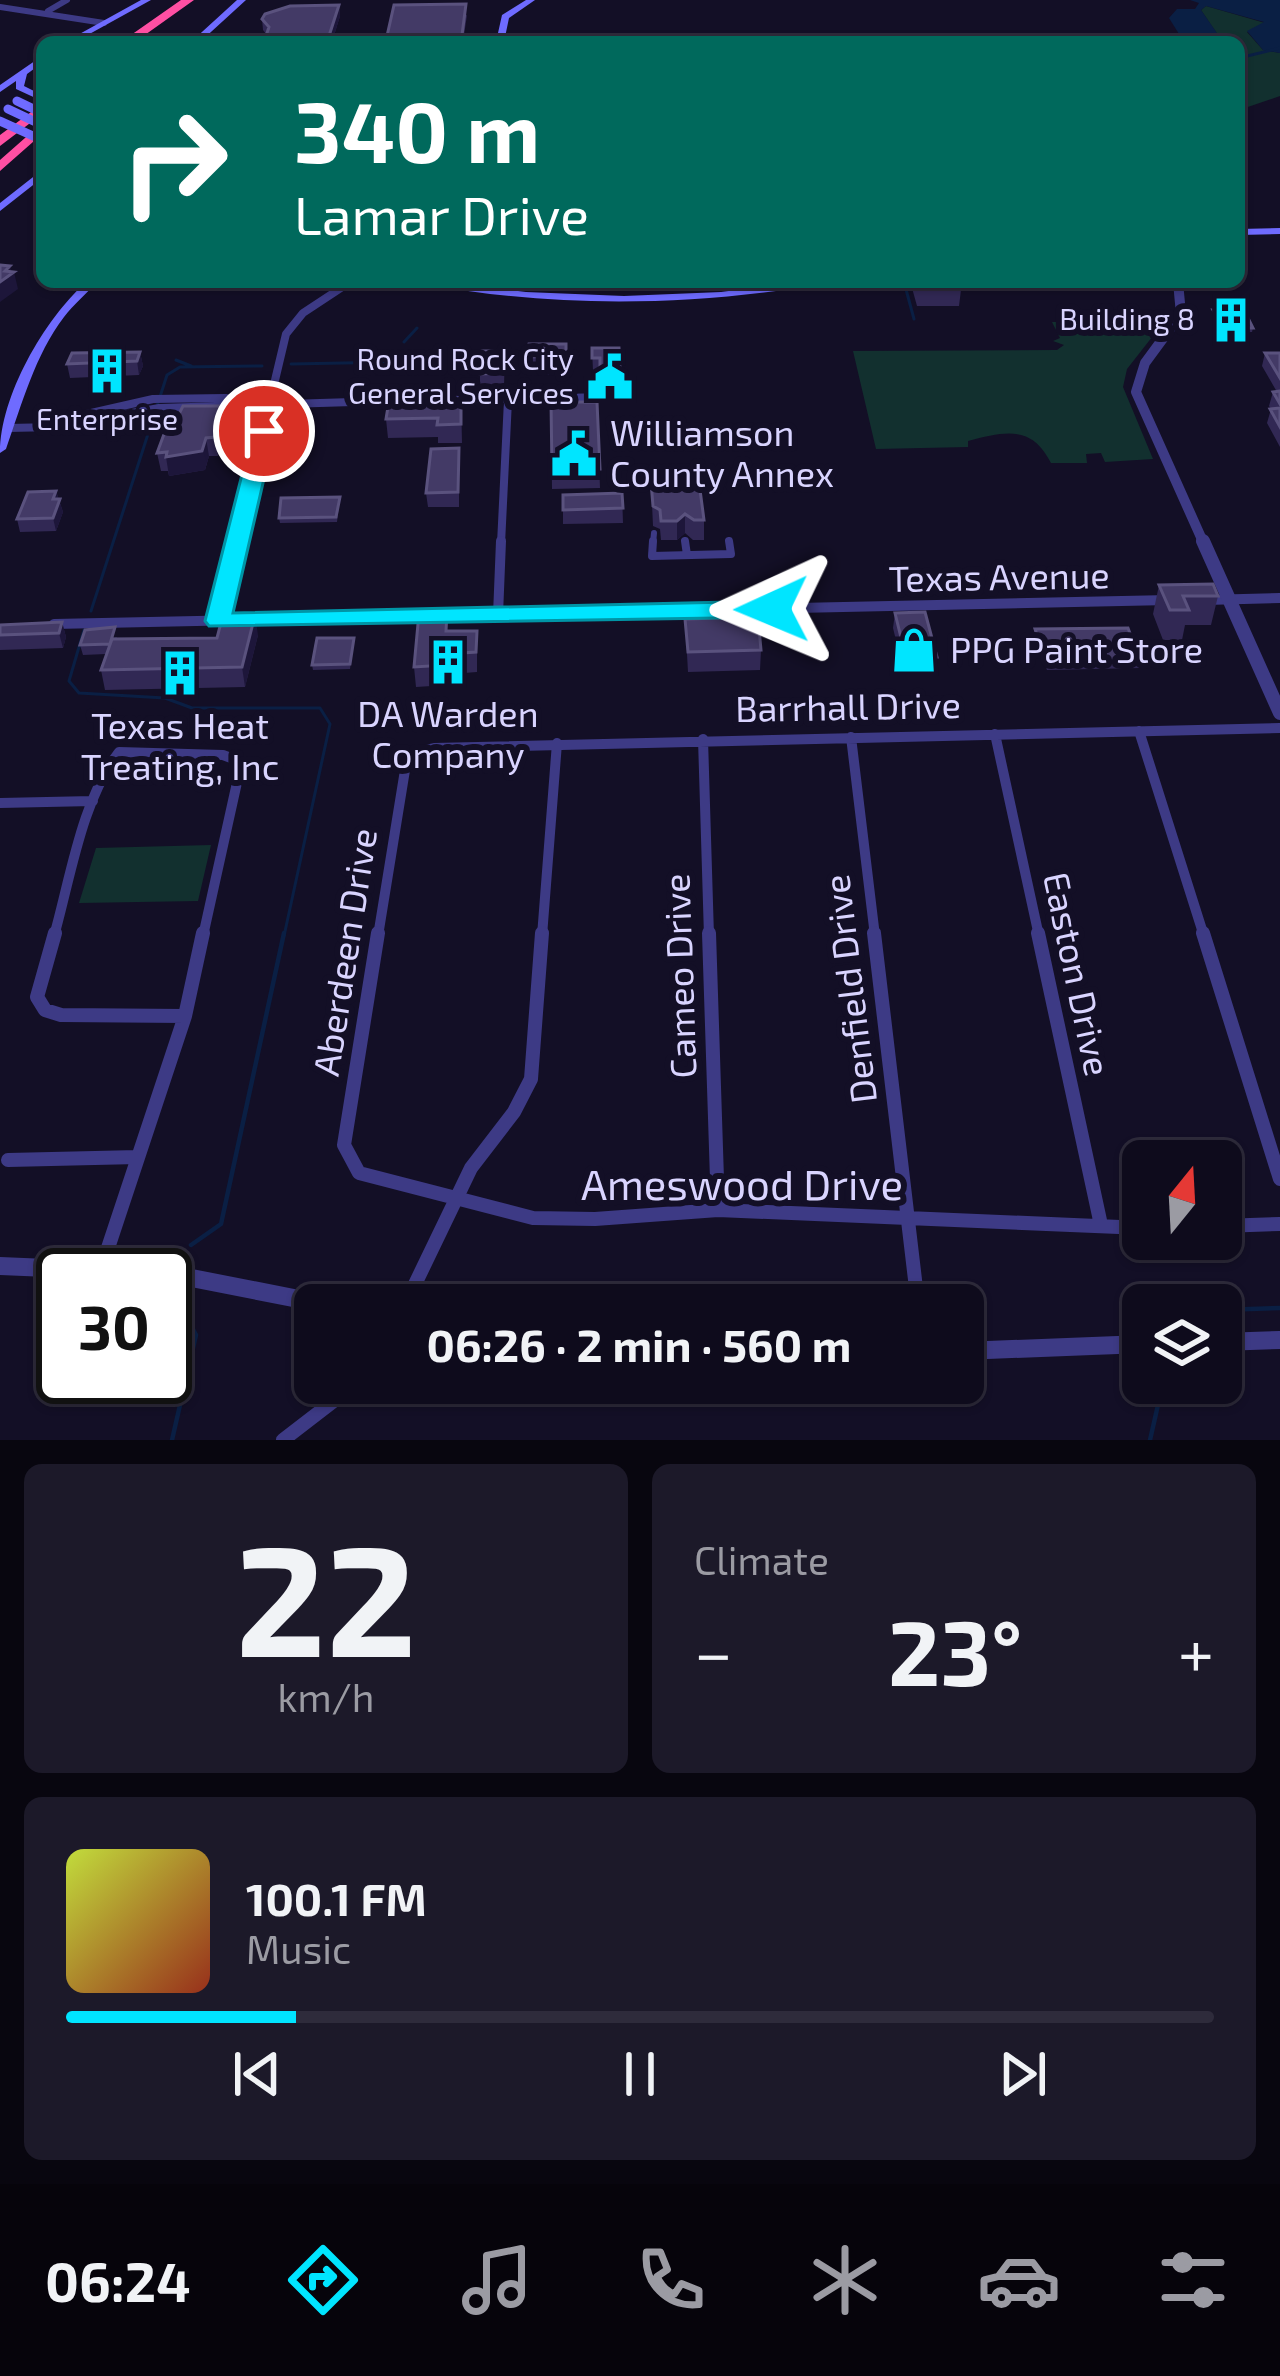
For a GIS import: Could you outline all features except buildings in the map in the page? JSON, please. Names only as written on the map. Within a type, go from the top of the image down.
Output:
[{"type":"highway","points":[[136,36],[187,0]]},
{"type":"highway","points":[[155,36],[205,0]]},
{"type":"highway","points":[[0,139],[36,111]]},
{"type":"highway","points":[[0,163],[36,130]]},
{"type":"main road","points":[[80,36],[147,0]]},
{"type":"main road","points":[[202,36],[242,0]]},
{"type":"main road","points":[[501,36],[505,16],[531,0]]},
{"type":"main road","points":[[36,63],[0,91],[8,105],[36,121]]},
{"type":"main road","points":[[0,78],[24,71]]},
{"type":"main road","points":[[24,71],[17,85],[36,100]]},
{"type":"main road","points":[[0,121],[36,137]]},
{"type":"main road","points":[[0,208],[36,177]]},
{"type":"main road","points":[[1245,235],[1280,234]]},
{"type":"main road","points":[[0,449],[41,338],[85,288]]},
{"type":"main road","points":[[473,288],[531,296],[624,299],[720,296],[776,288]]},
{"type":"main road","points":[[556,288],[607,292],[672,288]]},
{"type":"street","points":[[46,13],[67,0]]},
{"type":"street","points":[[26,10],[38,3]]},
{"type":"street","points":[[0,7],[72,16],[100,25]]},
{"type":"street","points":[[218,621],[290,326],[342,288]]},
{"type":"street","points":[[1180,288],[1184,298],[1180,320],[1142,364],[1136,392],[1280,713]]},
{"type":"street","points":[[8,428],[153,399],[609,398]]},
{"type":"street","points":[[498,615],[508,400]]},
{"type":"street","points":[[653,532],[652,556],[731,554],[729,540]]},
{"type":"street","points":[[685,540],[687,555]]},
{"type":"street","name":"Texas Avenue","points":[[44,625],[1280,598]]},
{"type":"street","name":"Barrhall Drive","points":[[417,752],[557,743],[1280,728]]},
{"type":"street","points":[[1139,731],[1280,1179]]},
{"type":"street","name":"Easton Drive","points":[[995,734],[1101,1226]]},
{"type":"street","name":"Denfield Drive","points":[[851,737],[916,1284]]},
{"type":"street","name":"Cameo Drive","points":[[703,740],[718,1210]]},
{"type":"street","points":[[415,1284],[471,1168],[524,1096],[535,1063],[557,743]]},
{"type":"street","points":[[108,1248],[185,1016],[239,765],[223,755],[118,752],[93,801],[38,990],[40,1005],[61,1016],[185,1016]]},
{"type":"street","name":"Aberdeen Drive","points":[[350,1165],[344,1145],[406,764],[417,752]]},
{"type":"street","points":[[0,803],[93,801]]},
{"type":"street","points":[[8,1160],[138,1157]]},
{"type":"street","name":"Ameswood Drive","points":[[350,1165],[367,1177],[513,1215],[567,1220],[718,1210],[1122,1227]]},
{"type":"street","points":[[1242,1225],[1280,1223]]},
{"type":"street","points":[[0,1266],[36,1267]]},
{"type":"street","points":[[192,1278],[236,1282],[294,1296]]},
{"type":"street","points":[[1242,1341],[1280,1340]]},
{"type":"street","points":[[984,1350],[1122,1345]]},
{"type":"street","points":[[283,1440],[330,1404]]},
{"type":"green space","points":[[1206,6],[1265,23],[1247,32],[1263,50],[1280,53],[1280,96],[1245,108],[1245,36],[1219,36],[1201,10]]},
{"type":"green space","points":[[1052,322],[1119,322],[1156,332],[1127,369],[1123,387],[1153,459],[1105,462],[1101,453],[1086,454],[1087,463],[1051,463],[1035,442],[1017,434],[968,441],[968,447],[876,449],[853,351],[1057,350],[1064,345],[1053,341],[1060,338]]},
{"type":"green space","points":[[211,845],[198,901],[79,903],[96,848]]},
{"type":"water","points":[[1190,0],[1280,0],[1280,53],[1263,50],[1247,31],[1264,22],[1206,6],[1201,10],[1219,36],[1180,36],[1169,18],[1177,9],[1195,9],[1199,3]]},
{"type":"waterway","points":[[1245,57],[1280,48]]},
{"type":"waterway","points":[[906,288],[914,319]]},
{"type":"waterway","points":[[404,342],[417,328]]},
{"type":"waterway","points":[[176,360],[191,366]]},
{"type":"waterway","points":[[291,364],[396,362]]},
{"type":"waterway","points":[[91,611],[167,375],[180,367],[262,366]]},
{"type":"waterway","points":[[84,630],[69,681],[79,693],[165,698],[192,708],[320,708],[330,724],[284,936]]},
{"type":"waterway","points":[[191,1245],[221,1224],[284,933]]},
{"type":"waterway","points":[[1242,1309],[1280,1308]]},
{"type":"waterway","points":[[192,1327],[196,1335],[192,1352]]},
{"type":"waterway","points":[[172,1440],[180,1404]]},
{"type":"waterway","points":[[1150,1440],[1158,1404]]},
{"type":"place","name":"Building 8","points":[[1231,320]]},
{"type":"place","name":"Enterprise","points":[[107,371]]},
{"type":"place","name":"Round Rock City General Services","points":[[610,377]]},
{"type":"place","name":"Williamson County Annex","points":[[574,454]]},
{"type":"place","name":"PPG Paint Store","points":[[914,650]]},
{"type":"place","name":"DA Warden Company","points":[[448,662]]},
{"type":"place","name":"Texas Heat Treating, Inc","points":[[180,673]]},
{"type":"route","points":[[264,431],[218,621],[772,609]]}]
